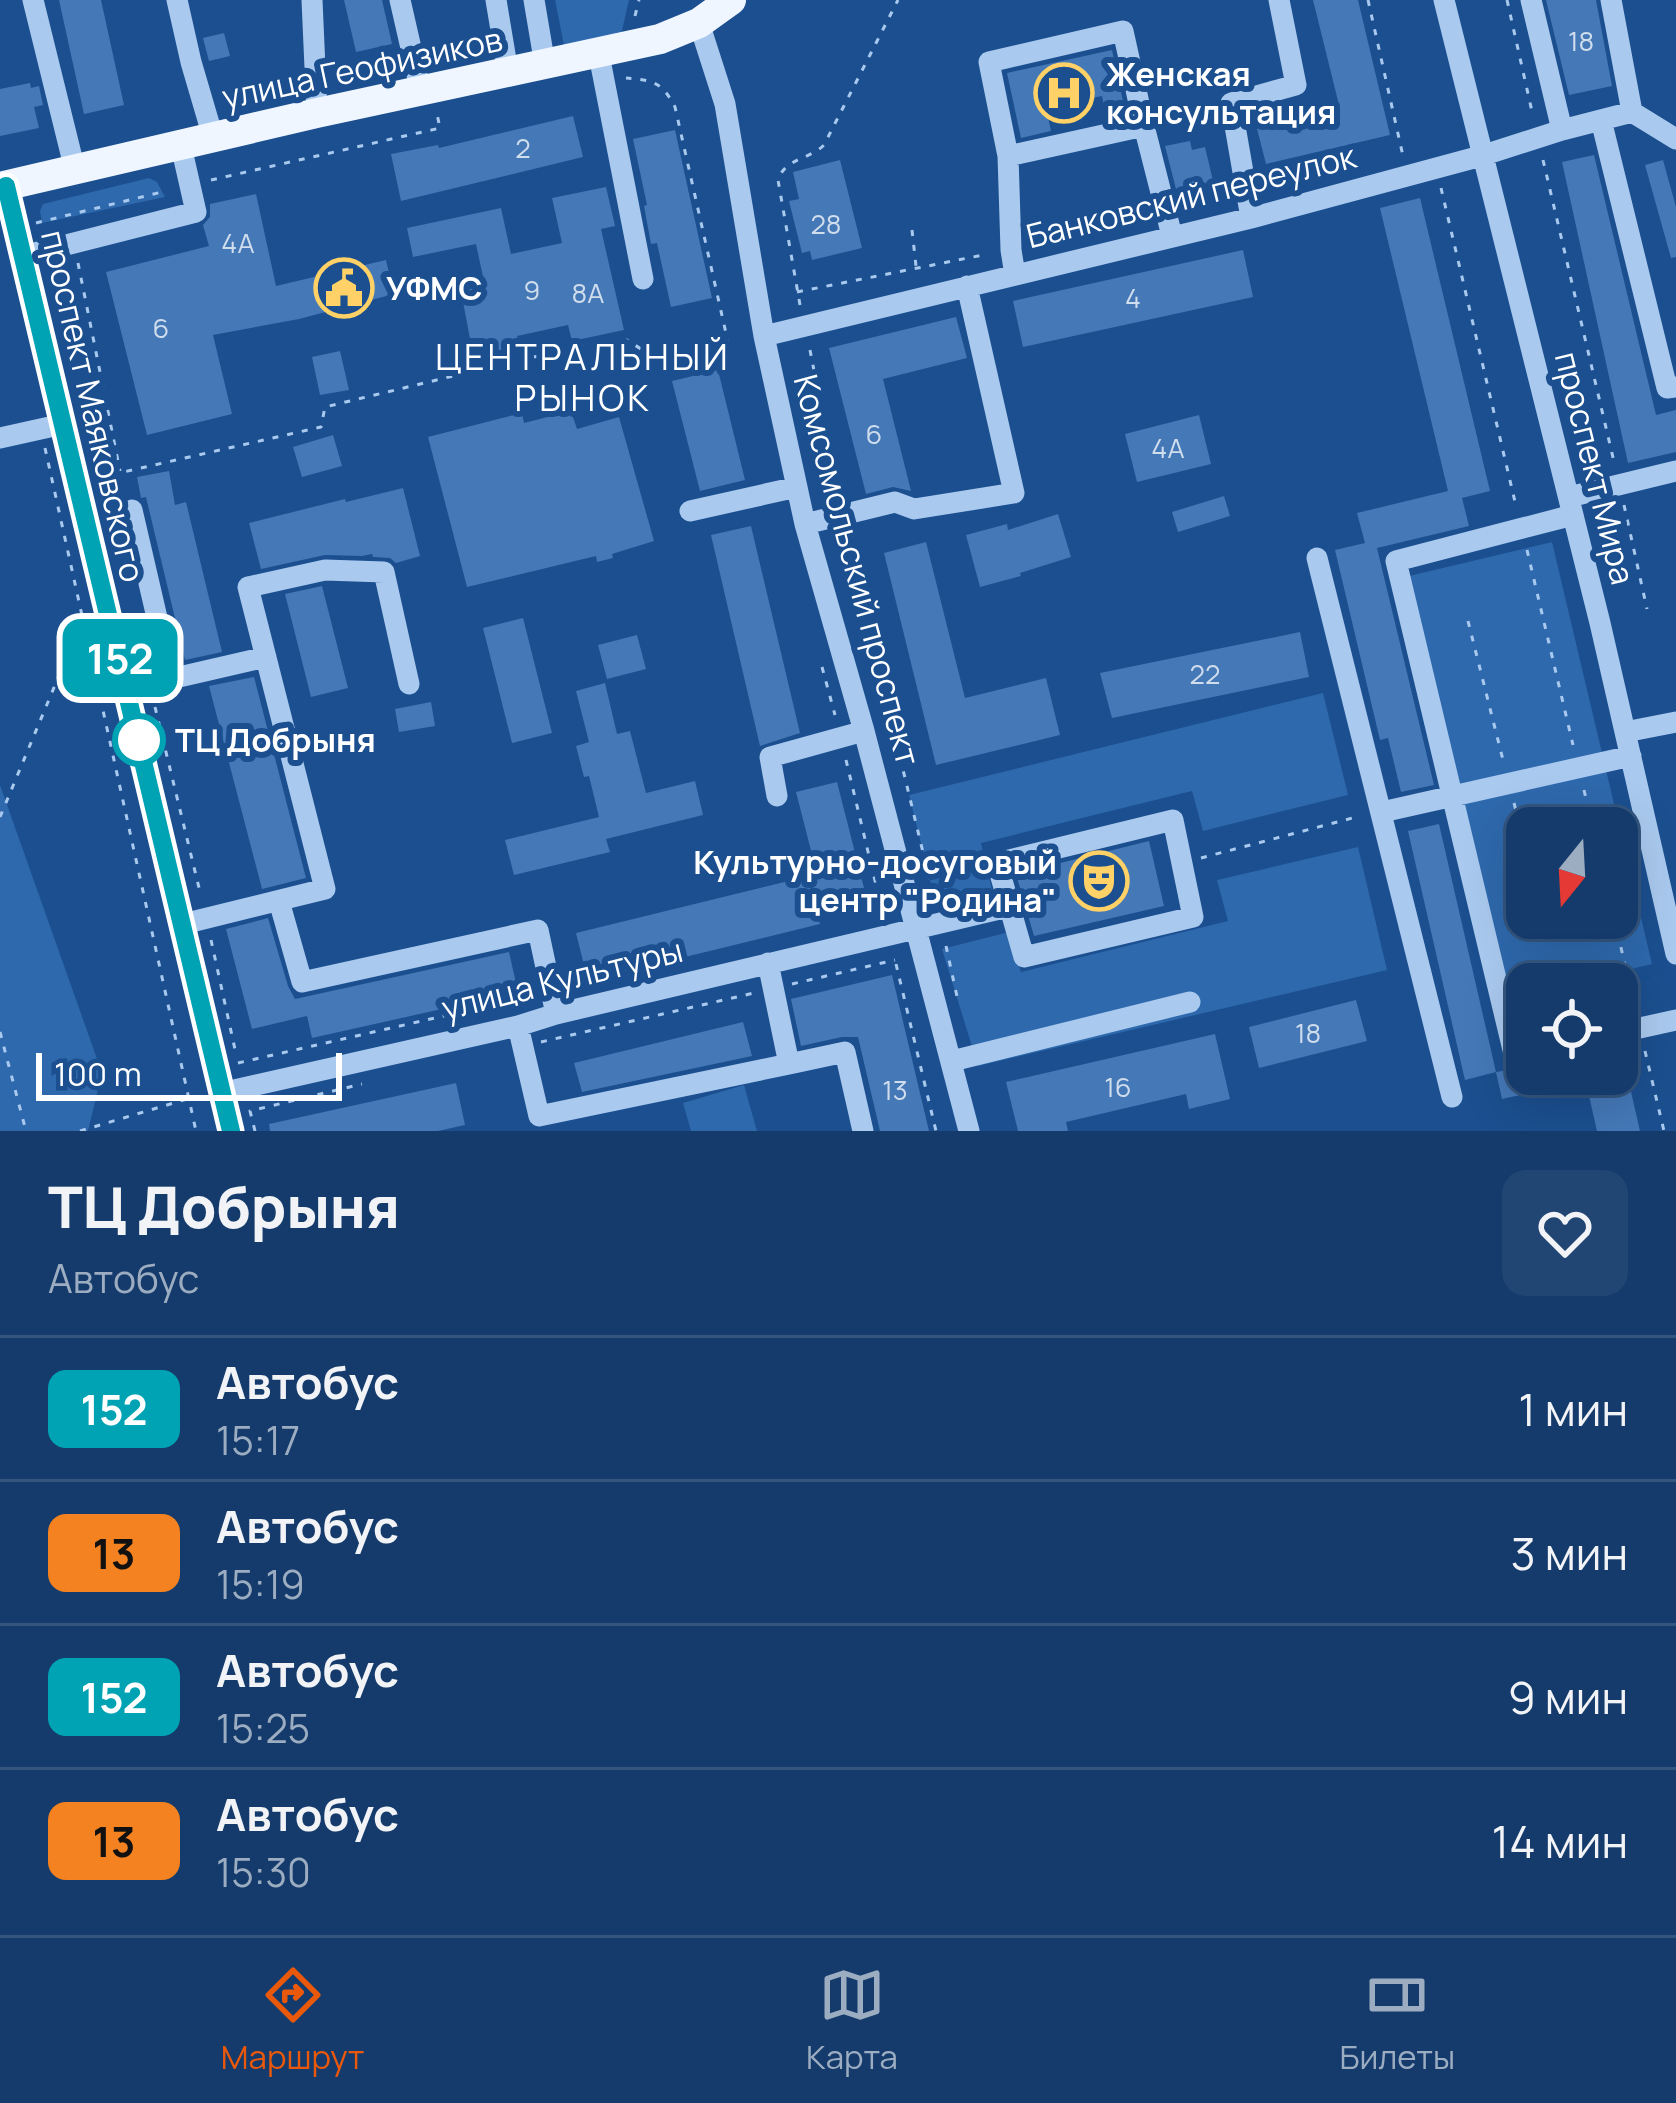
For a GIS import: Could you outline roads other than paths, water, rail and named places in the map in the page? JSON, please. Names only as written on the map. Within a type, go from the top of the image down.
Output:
[{"type":"main road","name":"улица Геофизиков","points":[[3,187],[317,113],[428,102],[508,72],[545,65],[602,66],[700,22],[731,0]]},
{"type":"street","points":[[33,0],[75,170]]},
{"type":"street","points":[[177,0],[213,137]]},
{"type":"street","points":[[312,0],[317,113]]},
{"type":"street","points":[[400,0],[428,102]]},
{"type":"street","points":[[496,0],[508,72]]},
{"type":"street","points":[[534,0],[545,65]]},
{"type":"street","points":[[1251,218],[1231,103],[1296,85],[1279,0]]},
{"type":"street","name":"проспект Мира","points":[[1444,0],[1671,901],[1676,954]]},
{"type":"street","points":[[1531,0],[1562,130]]},
{"type":"street","points":[[1611,0],[1632,112],[1676,139]]},
{"type":"street","name":"Комсомольский проспект","points":[[700,22],[725,104],[764,335],[796,487],[969,1131]]},
{"type":"street","points":[[1015,275],[1008,156],[989,62],[1124,31],[1172,236]]},
{"type":"street","points":[[602,66],[643,279]]},
{"type":"street","name":"Банковский переулок","points":[[764,335],[1251,218],[1632,112]]},
{"type":"street","points":[[1601,120],[1667,388],[1676,386]]},
{"type":"street","points":[[1008,156],[1144,126]]},
{"type":"street","points":[[23,256],[196,212],[181,146]]},
{"type":"street","name":"проспект Маяковского","points":[[3,187],[23,256],[52,426],[149,683],[183,924],[231,1131]]},
{"type":"street","points":[[805,524],[895,502],[914,509],[1014,494],[967,286]]},
{"type":"street","points":[[0,438],[52,426]]},
{"type":"street","points":[[1506,1020],[1396,562],[1522,529],[1619,485],[1676,471]]},
{"type":"street","points":[[690,511],[796,487]]},
{"type":"street","points":[[123,516],[149,683],[266,657]]},
{"type":"street","points":[[1317,558],[1452,1097]]},
{"type":"street","points":[[183,924],[326,889],[248,587],[325,570],[385,572],[409,684]]},
{"type":"street","points":[[1625,732],[1676,722]]},
{"type":"street","points":[[777,796],[770,757],[864,731]]},
{"type":"street","points":[[1382,812],[1631,756]]},
{"type":"street","points":[[1173,820],[1193,917],[1024,957],[1008,907],[997,863],[1173,820]]},
{"type":"street","points":[[279,901],[302,982],[538,930],[556,1014]]},
{"type":"street","name":"улица Культуры","points":[[221,1093],[520,1036],[556,1014],[1008,907]]},
{"type":"street","points":[[768,963],[789,1064]]},
{"type":"street","points":[[952,1061],[1190,1002]]},
{"type":"street","points":[[1638,1028],[1676,1020]]},
{"type":"street","points":[[520,1036],[539,1116],[845,1052],[863,1131]]},
{"type":"place","name":"Женская консультация","points":[[1064,93]]},
{"type":"place","name":"УФМС","points":[[344,288]]},
{"type":"place","name":"ТЦ Добрыня","points":[[139,740]]},
{"type":"place","name":"Культурно-досуговый центр \"Родина\"","points":[[1099,881]]},
{"type":"district","name":"ЦЕНТРАЛЬНЫЙ РЫНОК","points":[[583,378]]}]
